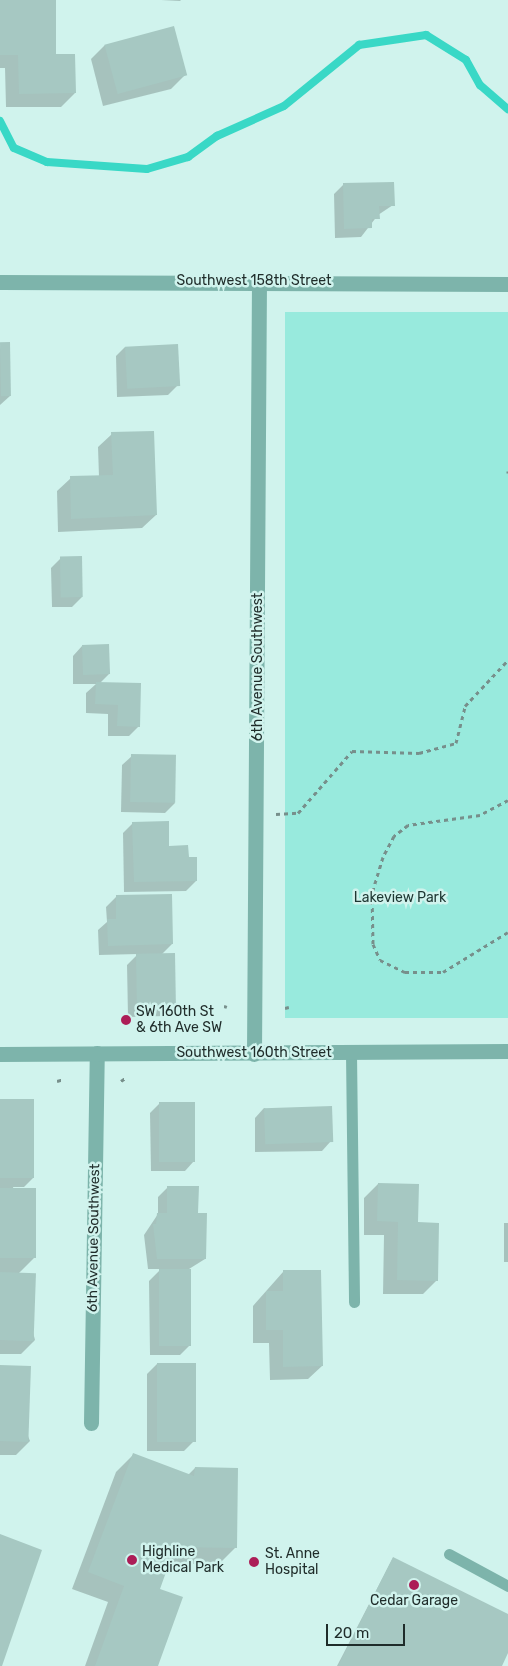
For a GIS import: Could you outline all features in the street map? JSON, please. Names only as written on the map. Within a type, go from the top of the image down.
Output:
[{"type":"street","name":"Southwest 158th Street","points":[[0,282],[259,280],[508,284]]},
{"type":"street","name":"6th Avenue Southwest","points":[[254,1054],[258,815],[259,280]]},
{"type":"street","name":"Southwest 160th Street","points":[[0,1054],[508,1051]]},
{"type":"street","name":"6th Avenue Southwest","points":[[91,1423],[97,1053]]},
{"type":"lane","points":[[351,1053],[354,1302]]},
{"type":"lane","points":[[449,1554],[508,1586]]},
{"type":"path","points":[[258,815],[298,813],[352,751],[419,753],[456,743],[465,706],[508,660]]},
{"type":"path","points":[[508,800],[480,815],[408,825],[394,836],[383,857],[372,892],[373,944],[380,960],[405,972],[443,972],[508,932]]},
{"type":"path","points":[[121,1082],[127,1076]]},
{"type":"path","points":[[57,1081],[64,1079]]},
{"type":"green space","name":"Lakeview Park","points":[[285,312],[508,312],[508,1018],[285,1018]]},
{"type":"building","points":[[0,0],[56,0],[56,54],[75,54],[76,93],[19,94],[18,55],[0,55]]},
{"type":"building","points":[[174,26],[187,75],[118,94],[104,45]]},
{"type":"building","points":[[394,182],[395,206],[379,206],[380,219],[372,219],[372,228],[344,229],[343,183]]},
{"type":"building","points":[[0,342],[10,342],[11,396],[1,396]]},
{"type":"building","points":[[178,344],[180,386],[127,389],[125,347]]},
{"type":"building","points":[[154,431],[157,515],[71,519],[70,476],[113,475],[111,432]]},
{"type":"building","points":[[60,556],[82,556],[83,597],[61,597]]},
{"type":"building","points":[[109,644],[110,674],[83,675],[82,645]]},
{"type":"building","points":[[96,682],[141,683],[140,727],[117,726],[118,705],[95,704]]},
{"type":"building","points":[[131,754],[176,755],[175,803],[130,802]]},
{"type":"building","points":[[169,821],[169,846],[188,845],[189,857],[197,857],[197,881],[134,882],[132,822]]},
{"type":"building","points":[[172,894],[173,944],[108,946],[107,919],[116,919],[116,895]]},
{"type":"building","points":[[175,953],[176,1007],[137,1008],[136,954]]},
{"type":"building","points":[[0,1099],[34,1099],[34,1178],[0,1178]]},
{"type":"building","points":[[159,1102],[195,1102],[195,1162],[159,1162]]},
{"type":"building","points":[[332,1106],[333,1142],[265,1144],[264,1108]]},
{"type":"building","points":[[378,1183],[419,1184],[418,1222],[439,1223],[438,1281],[397,1280],[398,1222],[377,1221]]},
{"type":"building","points":[[167,1186],[199,1186],[198,1213],[207,1213],[206,1259],[157,1259],[153,1224],[156,1224],[157,1213],[167,1213]]},
{"type":"building","points":[[0,1188],[36,1188],[36,1258],[0,1258]]},
{"type":"building","points":[[159,1269],[191,1269],[191,1346],[159,1346]]},
{"type":"building","points":[[283,1270],[321,1270],[323,1366],[283,1367],[283,1330],[266,1330],[266,1291],[283,1291]]},
{"type":"building","points":[[0,1272],[36,1273],[34,1341],[0,1340]]},
{"type":"building","points":[[157,1363],[196,1363],[196,1442],[157,1442]]},
{"type":"building","points":[[0,1365],[31,1366],[28,1442],[0,1441]]},
{"type":"building","name":"Highline Medical Park","points":[[133,1453],[194,1476],[195,1467],[238,1468],[237,1548],[175,1547],[160,1589],[183,1597],[158,1666],[95,1666],[124,1586],[88,1572]]},
{"type":"building","points":[[0,1534],[42,1550],[2,1666],[0,1666]]},
{"type":"building","name":"Cedar Garage","points":[[393,1557],[508,1614],[508,1653],[502,1666],[338,1666]]},
{"type":"waterway","points":[[0,121],[14,148],[47,162],[147,169],[188,157],[217,136],[284,106],[359,45],[426,35],[466,60],[480,85],[508,109]]},
{"type":"place","name":"SW 160th St & 6th Ave SW","points":[[126,1020]]},
{"type":"place","name":"Highline Medical Park","points":[[132,1560]]},
{"type":"place","name":"St. Anne Hospital","points":[[254,1562]]},
{"type":"place","name":"Cedar Garage","points":[[414,1585]]}]
